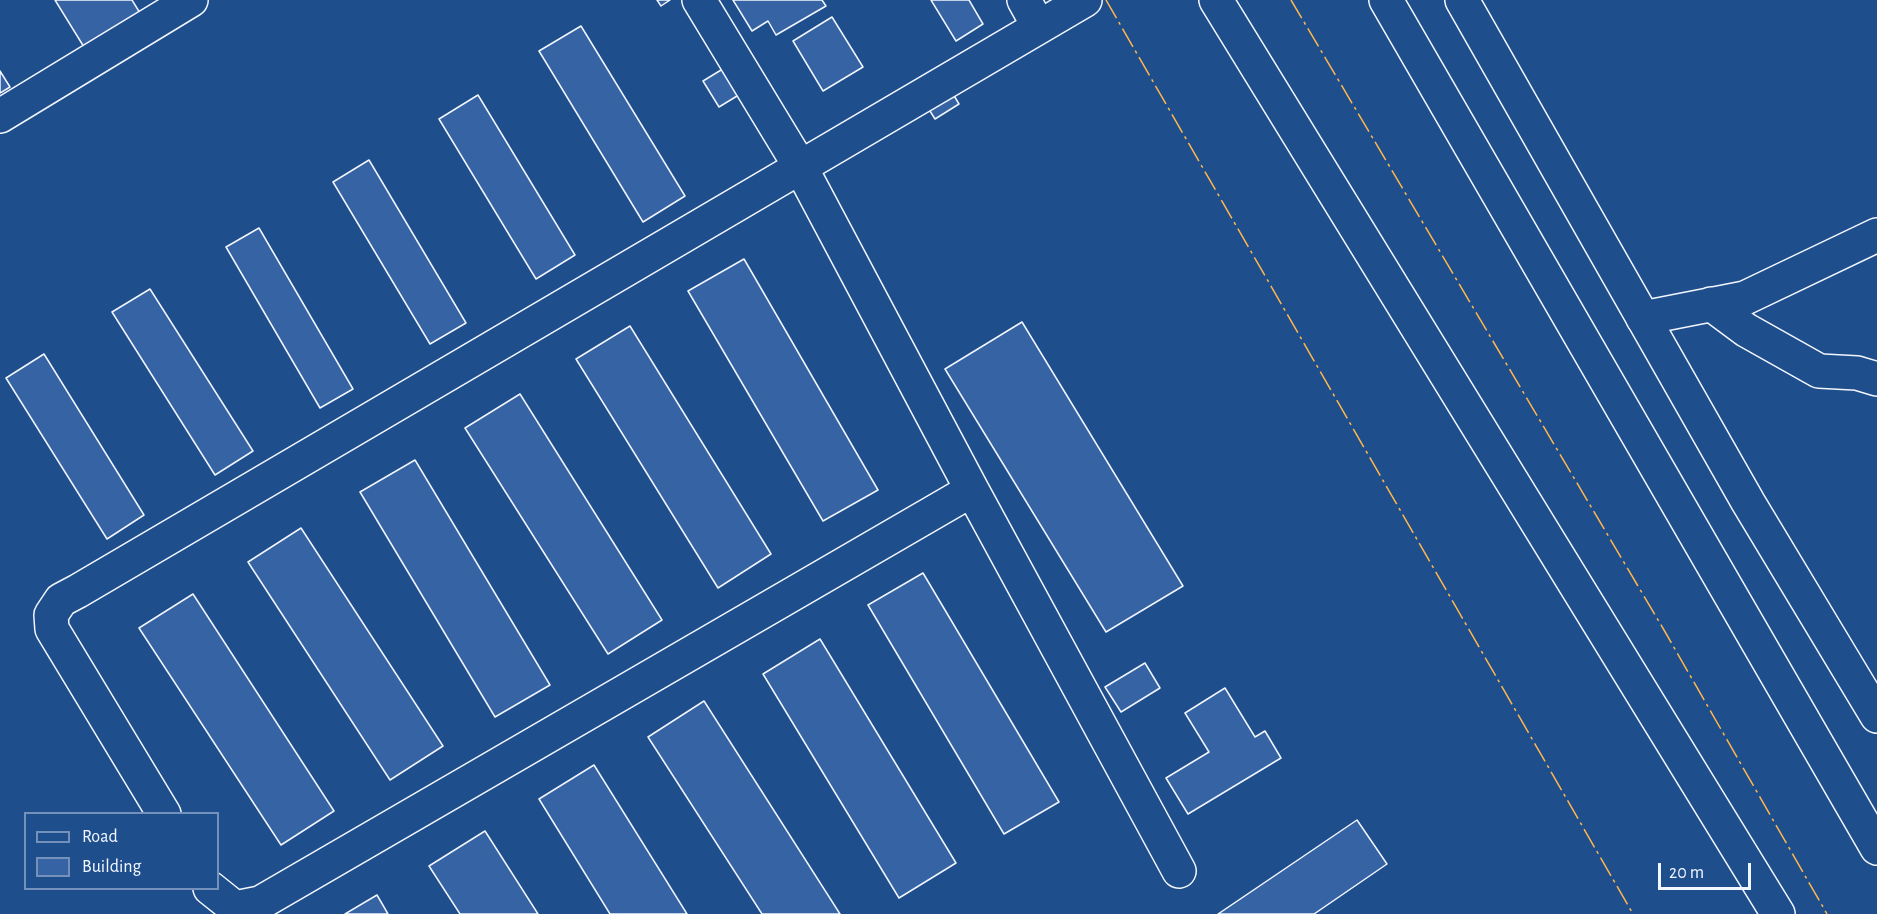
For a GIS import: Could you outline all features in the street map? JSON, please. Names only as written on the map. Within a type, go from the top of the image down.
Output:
[{"type":"main road","points":[[0,116],[191,0]]},
{"type":"main road","points":[[699,0],[801,168],[972,490],[1179,871]]},
{"type":"main road","points":[[163,812],[52,628],[51,615],[61,600],[801,168],[1032,14],[1085,0]]},
{"type":"main road","points":[[1216,0],[1778,914]]},
{"type":"main road","points":[[1386,0],[1877,848]]},
{"type":"main road","points":[[1462,0],[1748,502],[1877,716]]},
{"type":"main road","points":[[1643,318],[1745,298],[1877,235]]},
{"type":"main road","points":[[1711,304],[1746,330],[1820,371],[1857,373],[1877,379]]},
{"type":"main road","points":[[212,890],[235,908],[260,903],[972,490]]},
{"type":"building","points":[[55,0],[132,0],[140,13],[84,47]]},
{"type":"building","points":[[657,0],[670,0],[661,6]]},
{"type":"building","points":[[733,0],[822,0],[826,6],[776,35],[768,21],[752,31]]},
{"type":"building","points":[[931,0],[969,0],[983,24],[956,41]]},
{"type":"building","points":[[832,17],[863,67],[823,91],[793,41]]},
{"type":"building","points":[[581,26],[685,196],[643,222],[539,51]]},
{"type":"building","points":[[726,67],[742,93],[719,107],[703,81]]},
{"type":"building","points":[[0,71],[10,87],[0,93]]},
{"type":"building","points":[[943,77],[959,104],[935,119],[918,92]]},
{"type":"building","points":[[478,95],[575,255],[536,279],[439,119]]},
{"type":"building","points":[[369,160],[466,323],[430,344],[333,182]]},
{"type":"building","points":[[259,228],[353,389],[320,408],[226,247]]},
{"type":"building","points":[[744,259],[878,490],[823,521],[688,291]]},
{"type":"building","points":[[150,289],[253,451],[215,475],[112,312]]},
{"type":"building","points":[[1022,322],[1183,586],[1106,632],[945,369]]},
{"type":"building","points":[[630,326],[771,554],[718,588],[576,359]]},
{"type":"building","points":[[44,354],[144,515],[107,539],[6,378]]},
{"type":"building","points":[[520,394],[662,620],[608,654],[465,428]]},
{"type":"building","points":[[415,460],[550,685],[495,717],[360,492]]},
{"type":"building","points":[[301,528],[443,746],[390,780],[248,562]]},
{"type":"building","points":[[923,573],[1059,802],[1004,834],[868,605]]},
{"type":"building","points":[[193,594],[334,811],[281,845],[139,628]]},
{"type":"building","points":[[820,639],[956,863],[899,898],[763,674]]},
{"type":"building","points":[[1145,663],[1160,688],[1121,712],[1105,687]]},
{"type":"building","points":[[1225,688],[1255,737],[1265,731],[1281,758],[1188,814],[1166,778],[1209,752],[1185,713]]},
{"type":"building","points":[[704,701],[840,914],[762,914],[648,737]]},
{"type":"building","points":[[594,765],[687,914],[610,914],[539,799]]},
{"type":"building","points":[[1357,820],[1387,864],[1314,914],[1218,914]]},
{"type":"building","points":[[485,831],[538,914],[460,914],[429,866]]},
{"type":"building","points":[[377,895],[388,914],[345,914]]},
{"type":"power","points":[[1106,0],[1633,914]]},
{"type":"power","points":[[1291,0],[1664,630],[1827,914]]}]
